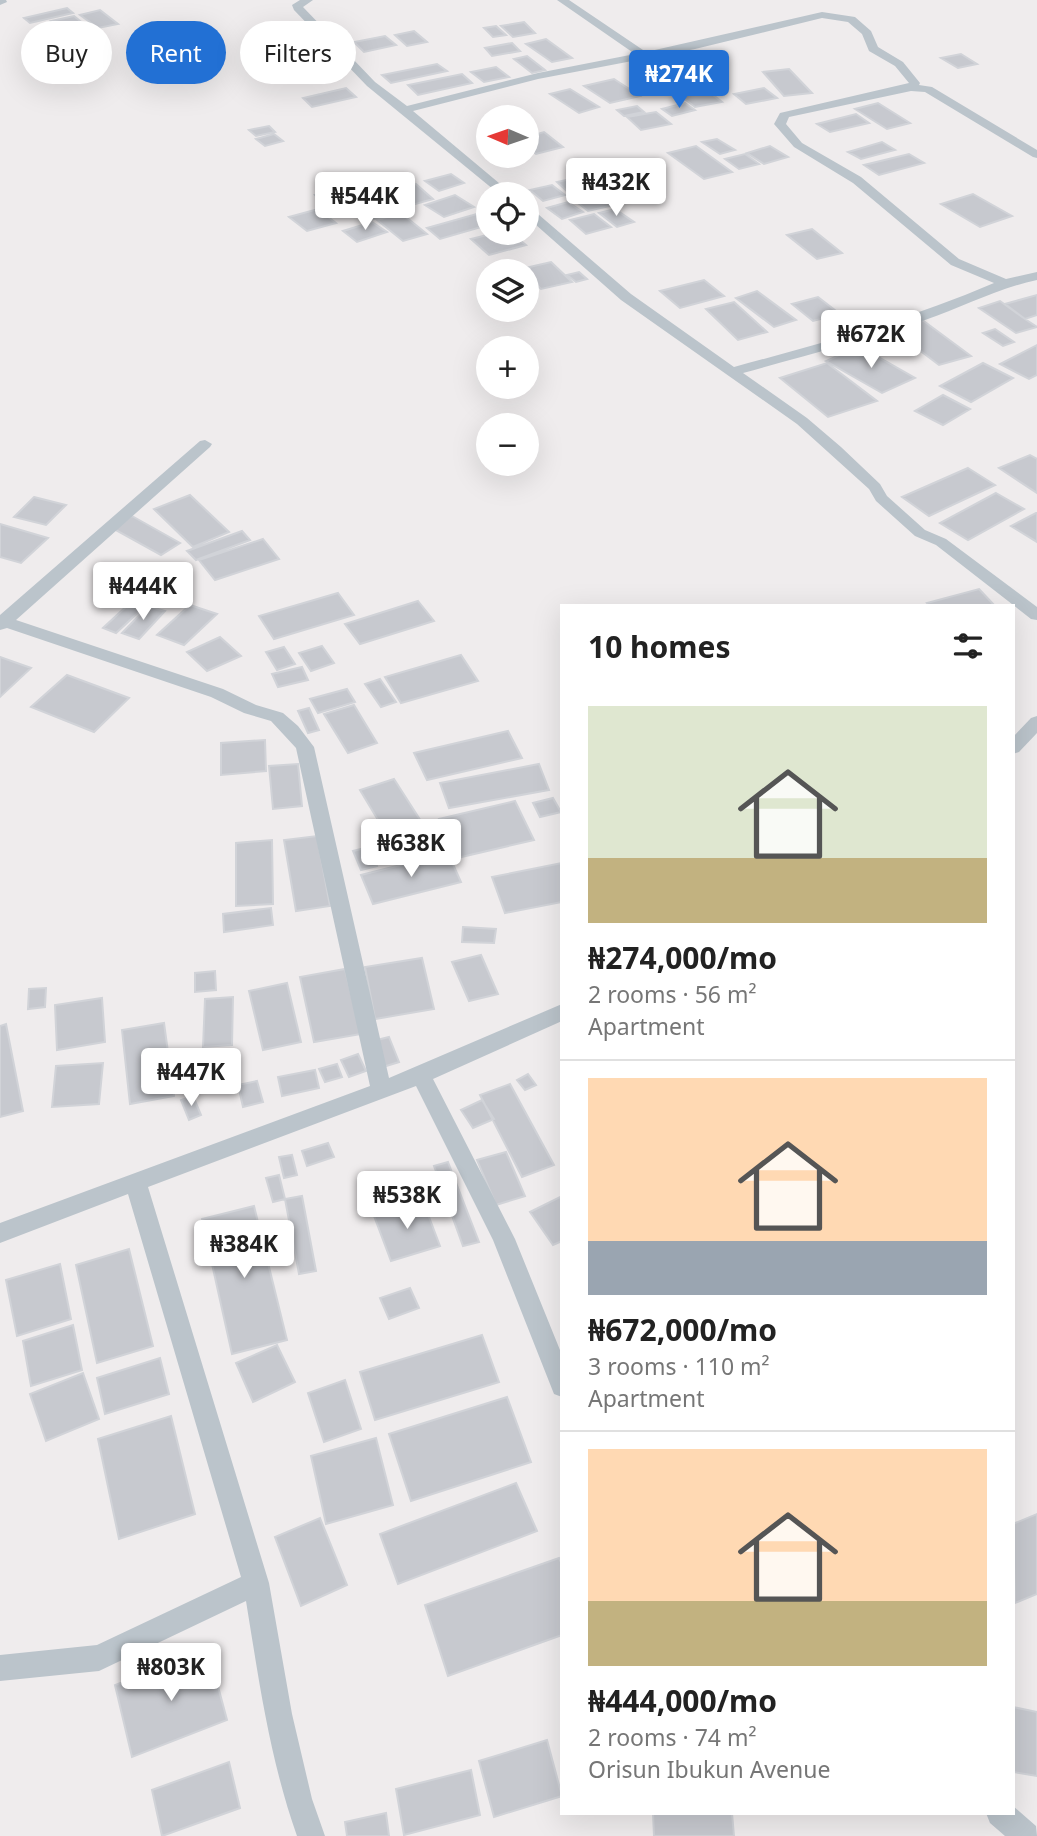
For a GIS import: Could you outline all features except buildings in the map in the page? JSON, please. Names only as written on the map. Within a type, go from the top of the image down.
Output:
[{"type":"street","points":[[308,0],[297,5],[298,9],[372,84],[438,135],[492,182]]},
{"type":"street","points":[[562,0],[644,56]]},
{"type":"street","points":[[405,110],[538,76],[644,56],[822,15],[851,19],[861,26],[873,49],[899,64],[915,83],[911,88]]},
{"type":"street","points":[[1005,283],[955,262],[857,180],[798,145],[780,124],[784,115],[911,88],[928,89],[1037,155]]},
{"type":"street","points":[[539,221],[626,297],[734,371],[836,450],[875,487],[881,498],[920,533],[941,542],[1037,615]]},
{"type":"street","points":[[734,371],[919,318],[1005,283],[1037,276]]},
{"type":"street","points":[[1,622],[205,444]]},
{"type":"street","points":[[1,622],[218,693],[250,709],[277,717],[292,730],[305,747],[381,1088]]},
{"type":"street","points":[[1015,746],[1037,722]]},
{"type":"street","points":[[0,1233],[421,1075],[560,1013]]},
{"type":"street","points":[[421,1075],[504,1239],[560,1381]]},
{"type":"street","points":[[135,1181],[256,1583],[278,1714],[298,1799],[311,1836]]},
{"type":"street","points":[[0,1668],[99,1658],[256,1583]]},
{"type":"street","points":[[1002,1815],[1026,1836]]}]
